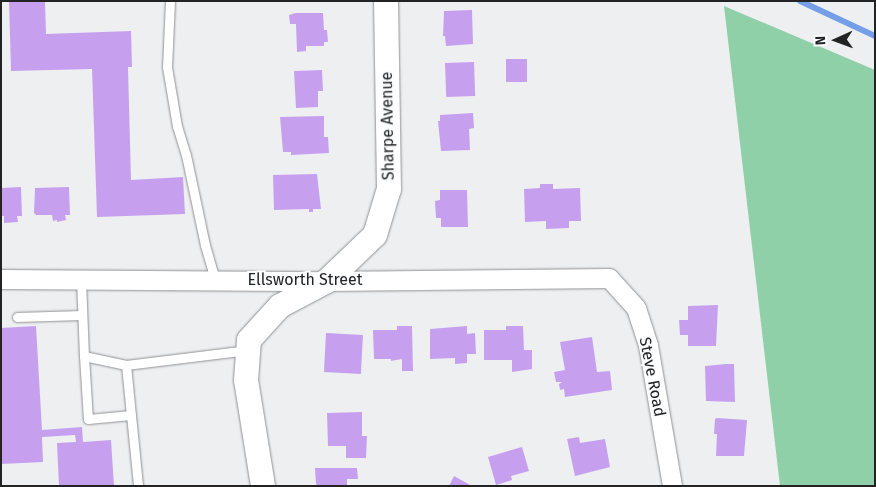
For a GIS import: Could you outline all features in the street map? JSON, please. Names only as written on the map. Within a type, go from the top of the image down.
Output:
[{"type":"street","name":"Sharpe Avenue","points":[[264,486],[246,380],[248,340],[280,306],[327,281],[375,236],[389,189],[386,1]]},
{"type":"street","name":"Ellsworth Street","points":[[1,279],[327,281],[609,278]]},
{"type":"street","name":"Steve Road","points":[[609,278],[636,308],[648,345],[672,486]]},
{"type":"lane","points":[[170,1],[169,76],[177,126],[186,155],[205,245],[215,280]]},
{"type":"lane","points":[[81,279],[88,419],[131,415]]},
{"type":"lane","points":[[18,317],[82,315]]},
{"type":"lane","points":[[84,356],[126,365],[248,350]]},
{"type":"lane","points":[[126,365],[138,486]]},
{"type":"green space","points":[[724,6],[875,70],[875,486],[780,486]]},
{"type":"building","points":[[9,1],[45,1],[46,34],[131,31],[132,67],[128,67],[131,180],[183,177],[185,214],[97,217],[92,69],[11,71]]},
{"type":"building","points":[[472,10],[473,44],[446,46],[445,36],[443,36],[444,11]]},
{"type":"building","points":[[296,13],[323,13],[324,30],[327,30],[328,42],[324,42],[324,46],[306,46],[306,51],[297,52],[296,24],[290,24],[289,15]]},
{"type":"building","points":[[506,59],[527,59],[527,82],[506,82]]},
{"type":"building","points":[[474,62],[475,96],[446,97],[445,63]]},
{"type":"building","points":[[322,70],[323,91],[318,91],[318,107],[296,108],[294,71]]},
{"type":"building","points":[[473,113],[474,128],[469,129],[470,150],[441,151],[438,121],[440,121],[440,115]]},
{"type":"building","points":[[324,116],[324,137],[328,137],[329,153],[291,155],[291,152],[283,152],[280,117]]},
{"type":"building","points":[[317,174],[321,209],[313,209],[313,212],[309,212],[309,209],[274,210],[273,175]]},
{"type":"building","points":[[540,184],[553,184],[553,189],[580,188],[581,221],[569,221],[569,228],[546,229],[546,221],[525,222],[524,189],[540,188]]},
{"type":"building","points":[[21,187],[22,216],[17,216],[18,222],[4,223],[4,216],[1,216],[1,188]]},
{"type":"building","points":[[69,187],[70,215],[65,215],[66,220],[57,222],[57,220],[53,221],[52,215],[36,215],[34,213],[35,188]]},
{"type":"building","points":[[440,190],[467,190],[468,227],[441,227],[441,218],[436,218],[435,201],[440,200]]},
{"type":"building","points":[[718,305],[716,346],[688,346],[688,335],[680,335],[679,320],[688,320],[688,306]]},
{"type":"building","points":[[36,326],[42,430],[82,427],[83,442],[111,440],[114,486],[59,486],[57,443],[76,442],[75,435],[42,437],[43,462],[1,464],[1,328]]},
{"type":"building","points":[[397,326],[412,326],[413,371],[402,371],[402,359],[391,361],[391,359],[374,359],[373,330],[397,330]]},
{"type":"building","points":[[467,326],[467,334],[475,333],[476,354],[467,354],[467,363],[455,364],[455,358],[430,359],[430,329]]},
{"type":"building","points":[[506,326],[523,326],[524,350],[532,350],[532,369],[512,372],[512,360],[484,360],[484,330],[506,330]]},
{"type":"building","points":[[326,333],[363,335],[361,374],[324,372]]},
{"type":"building","points":[[592,337],[597,372],[610,371],[612,390],[565,397],[564,389],[560,390],[559,384],[562,382],[556,382],[554,372],[565,370],[560,342]]},
{"type":"building","points":[[734,364],[735,402],[706,401],[705,366]]},
{"type":"building","points":[[362,412],[362,436],[367,436],[366,458],[346,458],[346,446],[328,446],[327,413]]},
{"type":"building","points":[[715,419],[747,420],[744,456],[716,456],[717,434],[714,434]]},
{"type":"building","points":[[579,437],[580,443],[605,439],[610,467],[575,476],[567,439]]},
{"type":"building","points":[[522,447],[529,471],[511,476],[512,480],[496,485],[488,457]]},
{"type":"building","points":[[315,468],[357,468],[358,479],[347,479],[347,486],[318,486],[316,484]]},
{"type":"building","points":[[454,476],[472,486],[449,486]]},
{"type":"waterway","points":[[800,1],[875,36]]}]
